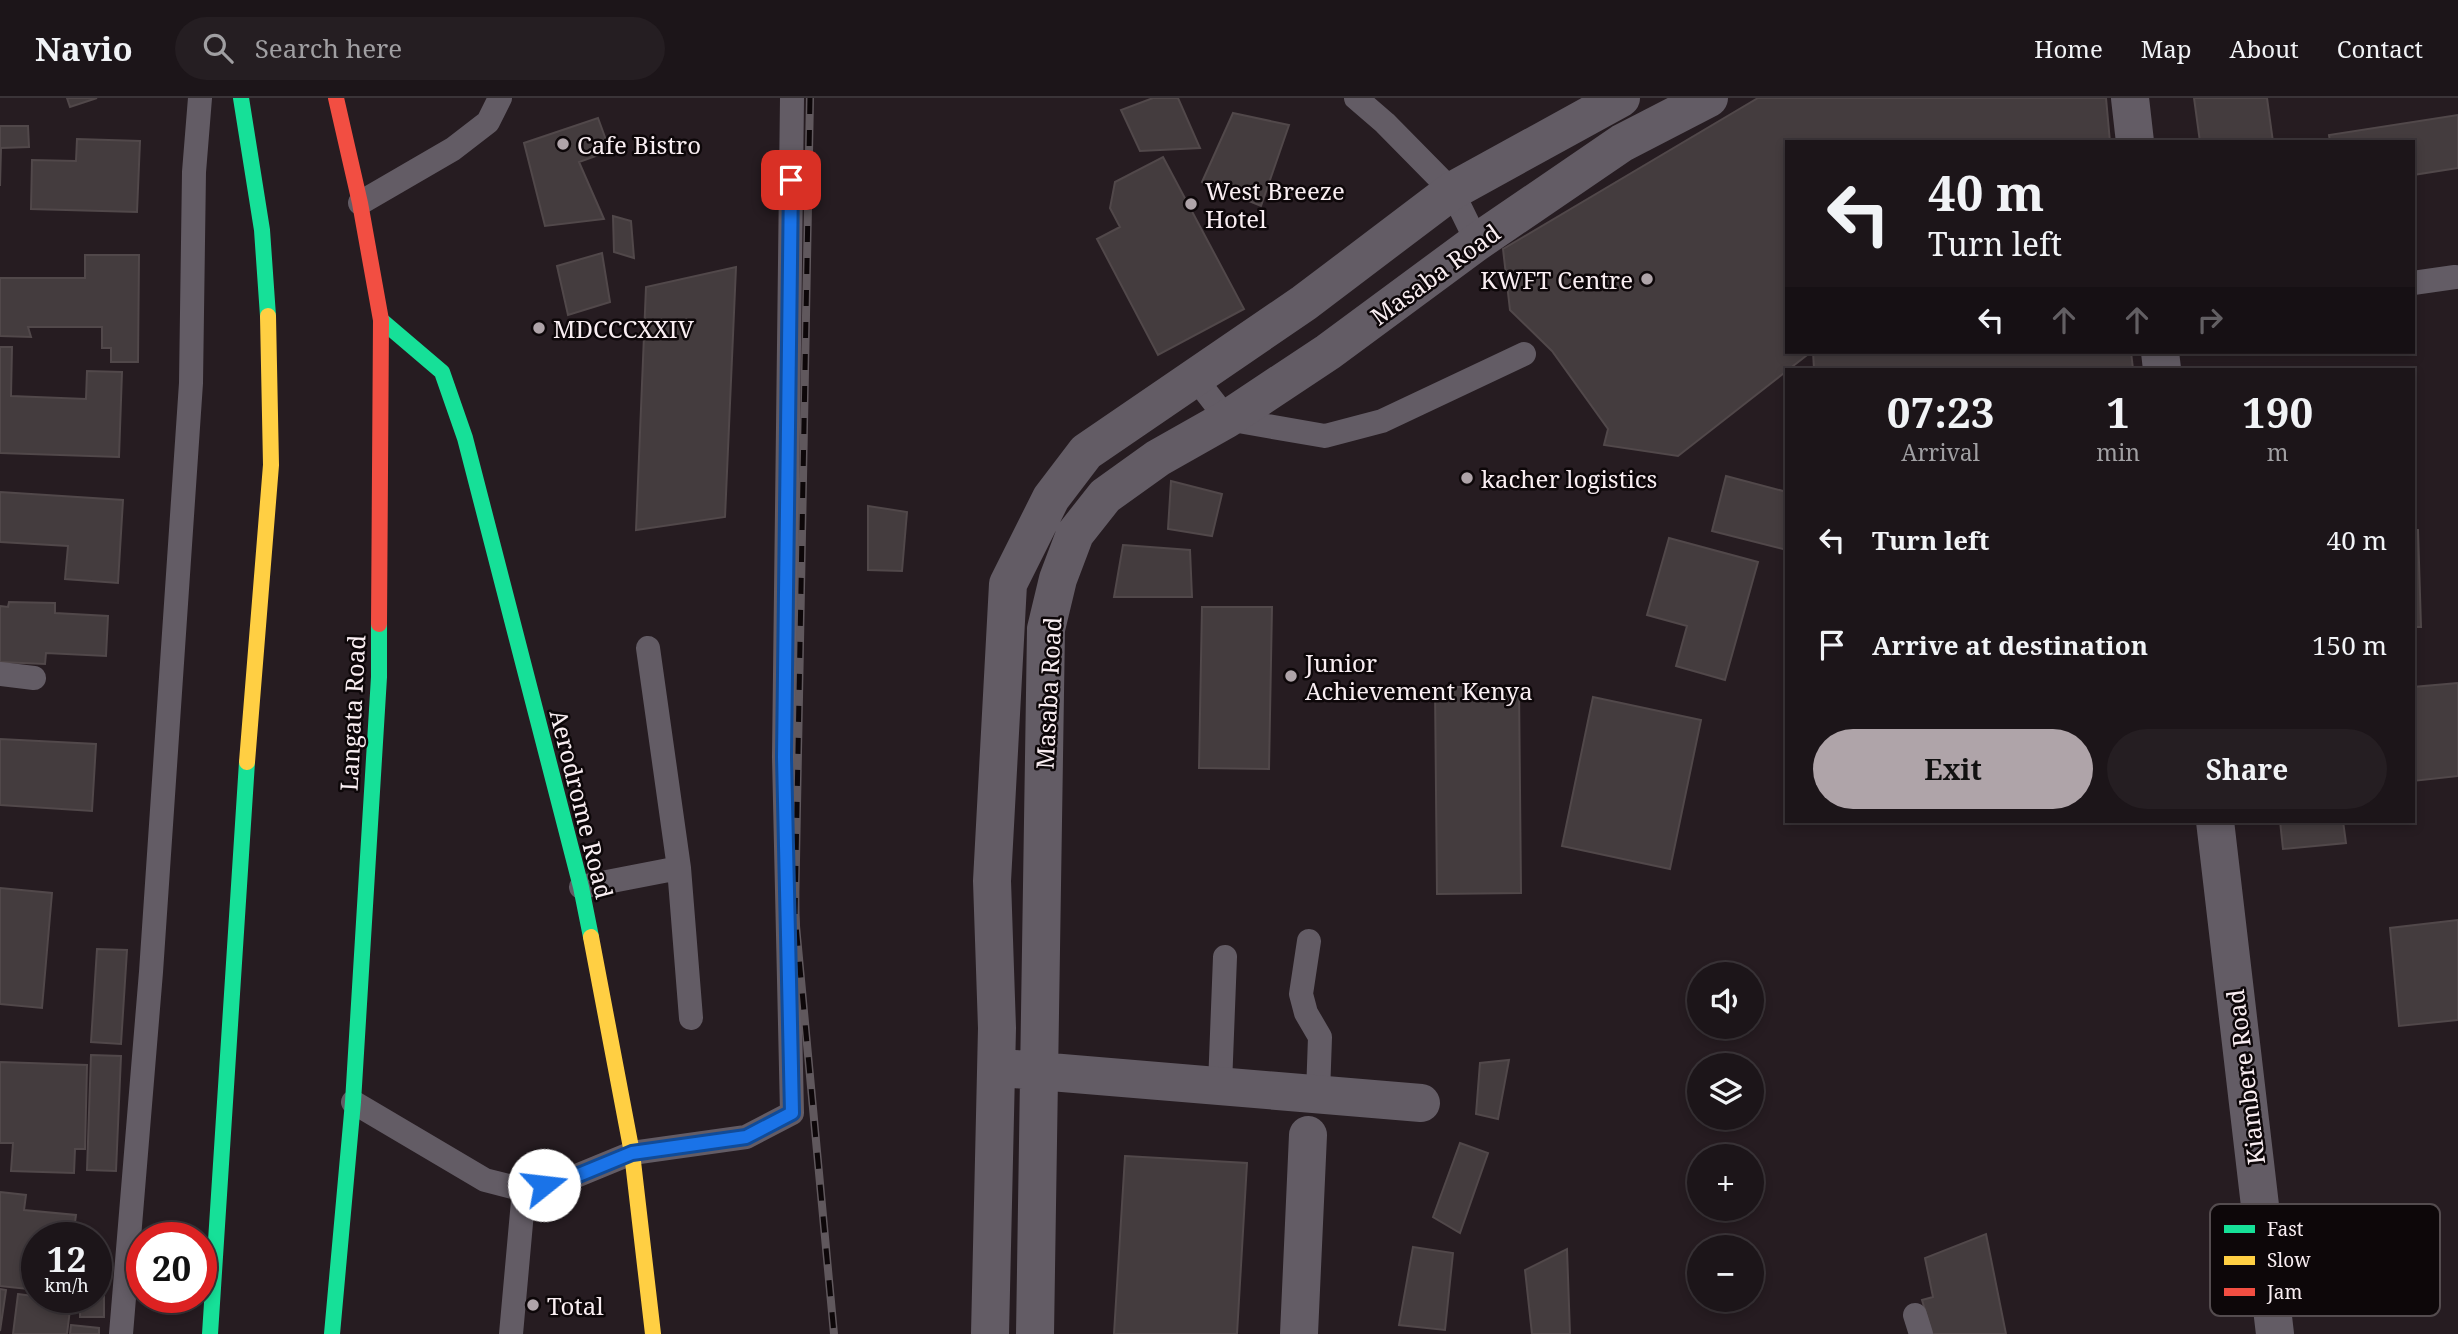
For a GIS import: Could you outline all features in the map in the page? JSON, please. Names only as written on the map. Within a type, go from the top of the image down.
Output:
[{"type":"main road","points":[[209,1334],[251,705],[271,466],[268,309],[262,230],[241,98]]},
{"type":"main road","name":"Langata Road","points":[[332,1334],[353,1102],[379,677],[381,320],[360,203],[336,98]]},
{"type":"main road","name":"Aerodrome Road","points":[[381,320],[442,372],[465,438],[581,887],[632,1153],[653,1334]]},
{"type":"street","name":"Masaba Road","points":[[990,1334],[995,1069],[992,881],[1008,584],[1051,498],[1086,452],[1304,303],[1452,191],[1621,98]]},
{"type":"street","name":"Masaba Road","points":[[1035,1334],[1046,629],[1058,579],[1075,534],[1105,496],[1158,458],[1227,419],[1328,352],[1477,242],[1622,143],[1709,98]]},
{"type":"street","points":[[2130,98],[2135,140]]},
{"type":"street","points":[[1304,303],[1328,352]]},
{"type":"street","name":"Kiambere Road","points":[[2215,823],[2261,1204]]},
{"type":"street","points":[[995,1069],[1039,1069],[1421,1103]]},
{"type":"street","points":[[1299,1334],[1308,1135]]},
{"type":"street","name":"Kiambere Road","points":[[2274,1316],[2276,1334]]},
{"type":"lane","points":[[121,1334],[152,958],[190,397],[194,172],[200,98]]},
{"type":"lane","points":[[360,203],[453,149],[488,122],[500,98]]},
{"type":"lane","points":[[353,1102],[485,1180],[524,1190],[564,1181],[632,1153],[746,1137],[792,1113],[784,757],[792,98]]},
{"type":"lane","points":[[1356,98],[1452,191],[1477,242]]},
{"type":"lane","points":[[2415,283],[2455,277]]},
{"type":"lane","points":[[1195,379],[1227,419],[1325,436],[1382,421],[1524,354]]},
{"type":"lane","points":[[648,648],[679,868],[691,1018]]},
{"type":"lane","points":[[0,674],[34,678]]},
{"type":"lane","points":[[581,887],[679,868]]},
{"type":"lane","points":[[1309,941],[1301,994],[1306,1013],[1320,1037],[1318,1094]]},
{"type":"lane","points":[[1220,1084],[1226,957]]},
{"type":"lane","points":[[511,1334],[524,1190]]},
{"type":"building","points":[[67,98],[97,98],[70,107]]},
{"type":"building","points":[[1153,98],[1178,98],[1200,148],[1140,151],[1121,110]]},
{"type":"building","name":"KWFT Centre","points":[[1758,98],[2106,98],[2110,140],[1785,140],[1785,354],[1808,354],[1791,368],[1785,368],[1785,372],[1678,456],[1604,445],[1608,429],[1552,351],[1510,310],[1503,249]]},
{"type":"building","points":[[2194,98],[2267,98],[2273,140],[2200,140]]},
{"type":"building","points":[[1233,113],[1289,125],[1261,206],[1202,182]]},
{"type":"building","points":[[2458,115],[2458,168],[2415,175],[2415,140],[2330,140],[2329,135]]},
{"type":"building","points":[[598,118],[610,151],[579,162],[604,219],[545,226],[524,143]]},
{"type":"building","points":[[0,126],[28,126],[29,147],[1,148],[0,186]]},
{"type":"building","points":[[77,139],[140,141],[137,212],[31,209],[32,160],[76,161]]},
{"type":"building","points":[[1163,157],[1244,309],[1158,355],[1097,239],[1120,227],[1110,208],[1115,182]]},
{"type":"building","points":[[613,216],[631,221],[634,258],[614,252]]},
{"type":"building","points":[[602,253],[610,302],[568,315],[557,266]]},
{"type":"building","points":[[85,255],[139,255],[138,362],[111,362],[111,348],[102,348],[102,327],[28,327],[31,337],[0,336],[0,278],[85,278]]},
{"type":"building","points":[[736,267],[725,517],[636,530],[646,287]]},
{"type":"building","points":[[0,347],[12,347],[11,396],[86,399],[87,371],[122,372],[119,457],[0,453]]},
{"type":"building","points":[[1813,354],[2131,354],[2133,368],[1814,368]]},
{"type":"building","points":[[1726,476],[1785,491],[1785,549],[1712,531]]},
{"type":"building","points":[[1171,481],[1222,494],[1212,536],[1168,529]]},
{"type":"building","points":[[0,492],[123,500],[118,583],[65,579],[68,546],[0,542]]},
{"type":"building","points":[[868,506],[907,512],[902,571],[868,570]]},
{"type":"building","points":[[2415,530],[2418,530],[2421,627],[2415,627]]},
{"type":"building","points":[[1669,538],[1758,562],[1725,680],[1676,666],[1687,626],[1647,615]]},
{"type":"building","points":[[1123,545],[1190,550],[1192,597],[1114,597]]},
{"type":"building","points":[[9,602],[55,603],[55,613],[108,616],[106,656],[46,653],[45,664],[0,662],[0,606],[8,607]]},
{"type":"building","points":[[1202,607],[1272,607],[1269,769],[1199,768]]},
{"type":"building","points":[[2458,683],[2458,776],[2415,781],[2415,687]]},
{"type":"building","points":[[1435,687],[1519,687],[1521,893],[1437,894]]},
{"type":"building","points":[[1593,697],[1701,720],[1670,869],[1562,846]]},
{"type":"building","points":[[0,739],[96,744],[92,811],[0,805]]},
{"type":"building","points":[[2280,823],[2343,823],[2346,843],[2283,849]]},
{"type":"building","points":[[0,888],[52,893],[42,1008],[0,1004]]},
{"type":"building","points":[[2458,920],[2458,1020],[2399,1026],[2390,928]]},
{"type":"building","points":[[97,949],[127,950],[121,1044],[91,1042]]},
{"type":"building","points":[[91,1055],[121,1056],[116,1171],[87,1170]]},
{"type":"building","points":[[1509,1060],[1498,1119],[1476,1114],[1480,1063]]},
{"type":"building","points":[[0,1062],[87,1065],[85,1149],[75,1149],[74,1173],[11,1171],[13,1143],[0,1143]]},
{"type":"building","points":[[1460,1143],[1488,1153],[1460,1233],[1433,1217]]},
{"type":"building","points":[[1125,1156],[1247,1163],[1237,1334],[1114,1334]]},
{"type":"building","points":[[0,1192],[26,1195],[24,1210],[76,1215],[75,1222],[21,1222],[21,1288],[0,1286]]},
{"type":"building","points":[[1986,1234],[2006,1334],[1932,1334],[1922,1300],[1933,1297],[1925,1258]]},
{"type":"building","points":[[1413,1247],[1453,1253],[1445,1330],[1399,1325]]},
{"type":"building","points":[[1567,1249],[1570,1334],[1532,1334],[1525,1270]]},
{"type":"building","points":[[0,1289],[6,1290],[0,1331]]},
{"type":"building","points":[[18,1294],[21,1294],[21,1313],[70,1313],[67,1334],[13,1334]]},
{"type":"building","points":[[80,1313],[104,1313],[104,1317],[80,1317]]},
{"type":"building","points":[[71,1325],[99,1328],[99,1334],[70,1334]]},
{"type":"railway","points":[[810,98],[795,915],[834,1334]]},
{"type":"traffic: fast","points":[[241,98],[262,230],[268,316]]},
{"type":"traffic: fast","points":[[381,320],[442,372],[465,438],[581,887],[591,937]]},
{"type":"traffic: fast","points":[[332,1334],[353,1102],[379,677],[379,624]]},
{"type":"traffic: fast","points":[[210,1334],[247,762]]},
{"type":"traffic: slow","points":[[247,762],[271,465],[268,316]]},
{"type":"traffic: slow","points":[[591,937],[632,1153],[653,1334]]},
{"type":"traffic: jam","points":[[336,98],[360,203],[381,320],[379,624]]},
{"type":"place","name":"Cafe Bistro","points":[[563,144]]},
{"type":"place","name":"West Breeze Hotel","points":[[1191,204]]},
{"type":"place","name":"KWFT Centre","points":[[1647,279]]},
{"type":"place","name":"MDCCCXXIV","points":[[539,328]]},
{"type":"place","name":"kacher logistics","points":[[1467,478]]},
{"type":"place","name":"Junior Achievement Kenya","points":[[1291,676]]},
{"type":"place","name":"Total","points":[[533,1305]]},
{"type":"route","points":[[544,1185],[564,1181],[632,1153],[746,1137],[792,1113],[784,757],[791,180]]}]
